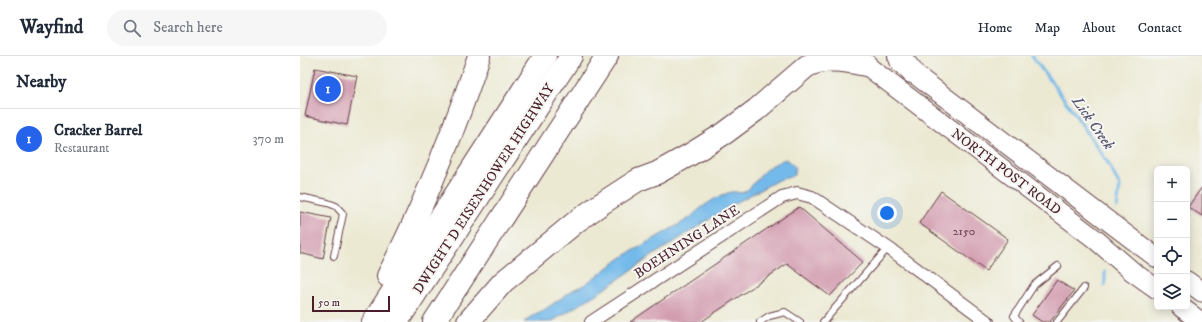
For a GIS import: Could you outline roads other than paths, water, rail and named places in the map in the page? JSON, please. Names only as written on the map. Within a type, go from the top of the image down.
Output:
[{"type":"highway","points":[[363,322],[387,279],[424,201],[452,133],[479,56]]},
{"type":"highway","points":[[373,322],[545,56]]},
{"type":"highway","name":"DWIGHT D EISENHOWER HIGHWAY","points":[[397,322],[571,56]]},
{"type":"highway","points":[[434,322],[607,56]]},
{"type":"highway","points":[[769,98],[800,56]]},
{"type":"highway","points":[[468,322],[504,282],[577,221],[638,180],[657,173],[714,140],[756,110],[807,66],[816,62],[860,60]]},
{"type":"main road","name":"NORTH POST ROAD","points":[[891,56],[906,64],[1151,253]]},
{"type":"main road","name":"NORTH POST ROAD","points":[[860,60],[1095,239],[1133,272],[1154,287]]},
{"type":"main road","points":[[1133,272],[1151,253]]},
{"type":"main road","points":[[1190,282],[1202,292]]},
{"type":"main road","points":[[1185,310],[1201,322]]},
{"type":"street","name":"BOEHNING LANE","points":[[598,320],[782,197],[791,194],[801,193],[812,197],[888,248]]},
{"type":"street","points":[[888,248],[988,322]]},
{"type":"lane","points":[[300,197],[336,206],[343,214],[334,256]]},
{"type":"lane","points":[[823,322],[888,248]]},
{"type":"lane","points":[[1019,322],[1014,316],[1034,285],[1058,266]]},
{"type":"lane","points":[[1057,322],[1084,288]]},
{"type":"lane","points":[[760,322],[769,316],[784,312],[800,322]]},
{"type":"water","points":[[785,159],[795,167],[795,174],[778,180],[730,206],[649,258],[606,288],[551,322],[524,322],[573,290],[584,285],[624,256],[690,218],[703,206],[727,193],[744,192],[766,169]]},
{"type":"waterway","name":"Lick Creek","points":[[1032,56],[1070,107],[1108,163],[1120,186],[1117,208]]},
{"type":"waterway","name":"Lick Creek","points":[[1105,272],[1105,285]]},
{"type":"place","name":"Cracker Barrel","points":[[328,89]]}]
